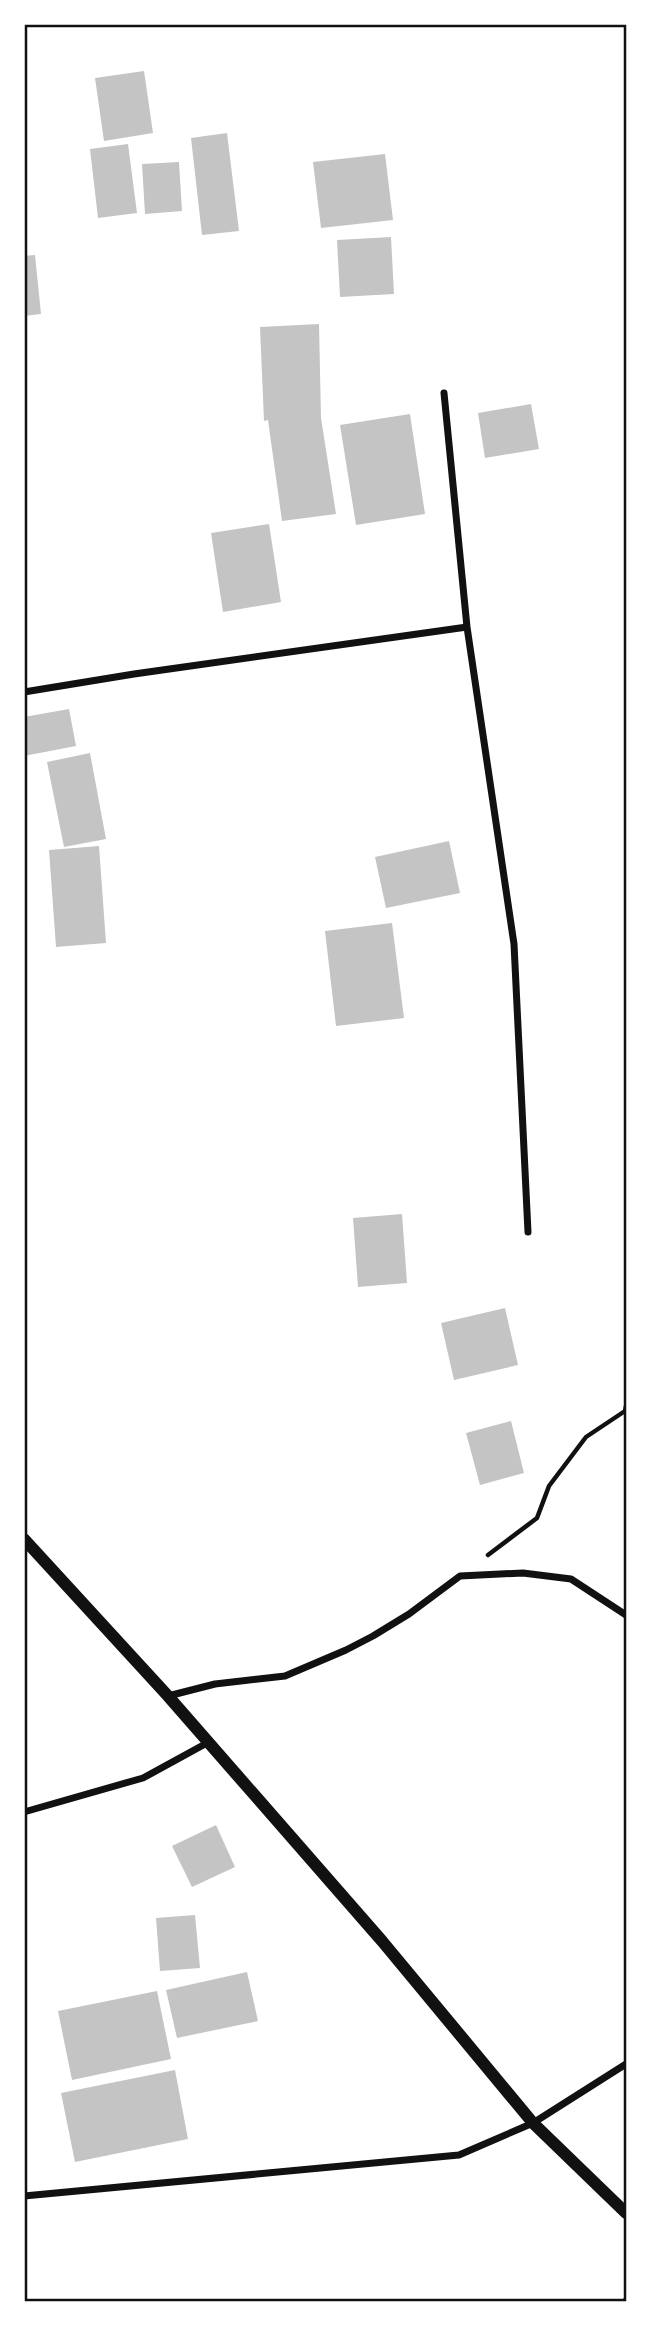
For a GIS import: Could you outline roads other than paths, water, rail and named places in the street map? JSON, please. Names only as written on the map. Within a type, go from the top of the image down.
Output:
[{"type":"street","points":[[444,393],[467,627],[514,944],[528,1232]]},
{"type":"street","points":[[24,692],[467,627]]},
{"type":"street","points":[[24,1539],[168,1696],[382,1941],[533,2123],[626,2213]]},
{"type":"street","points":[[168,1696],[215,1684],[285,1676],[373,1636],[409,1614],[460,1576],[523,1573],[571,1579],[626,1615]]},
{"type":"street","points":[[24,1812],[143,1778],[207,1743]]},
{"type":"street","points":[[24,2196],[459,2155],[533,2123],[626,2064]]}]
